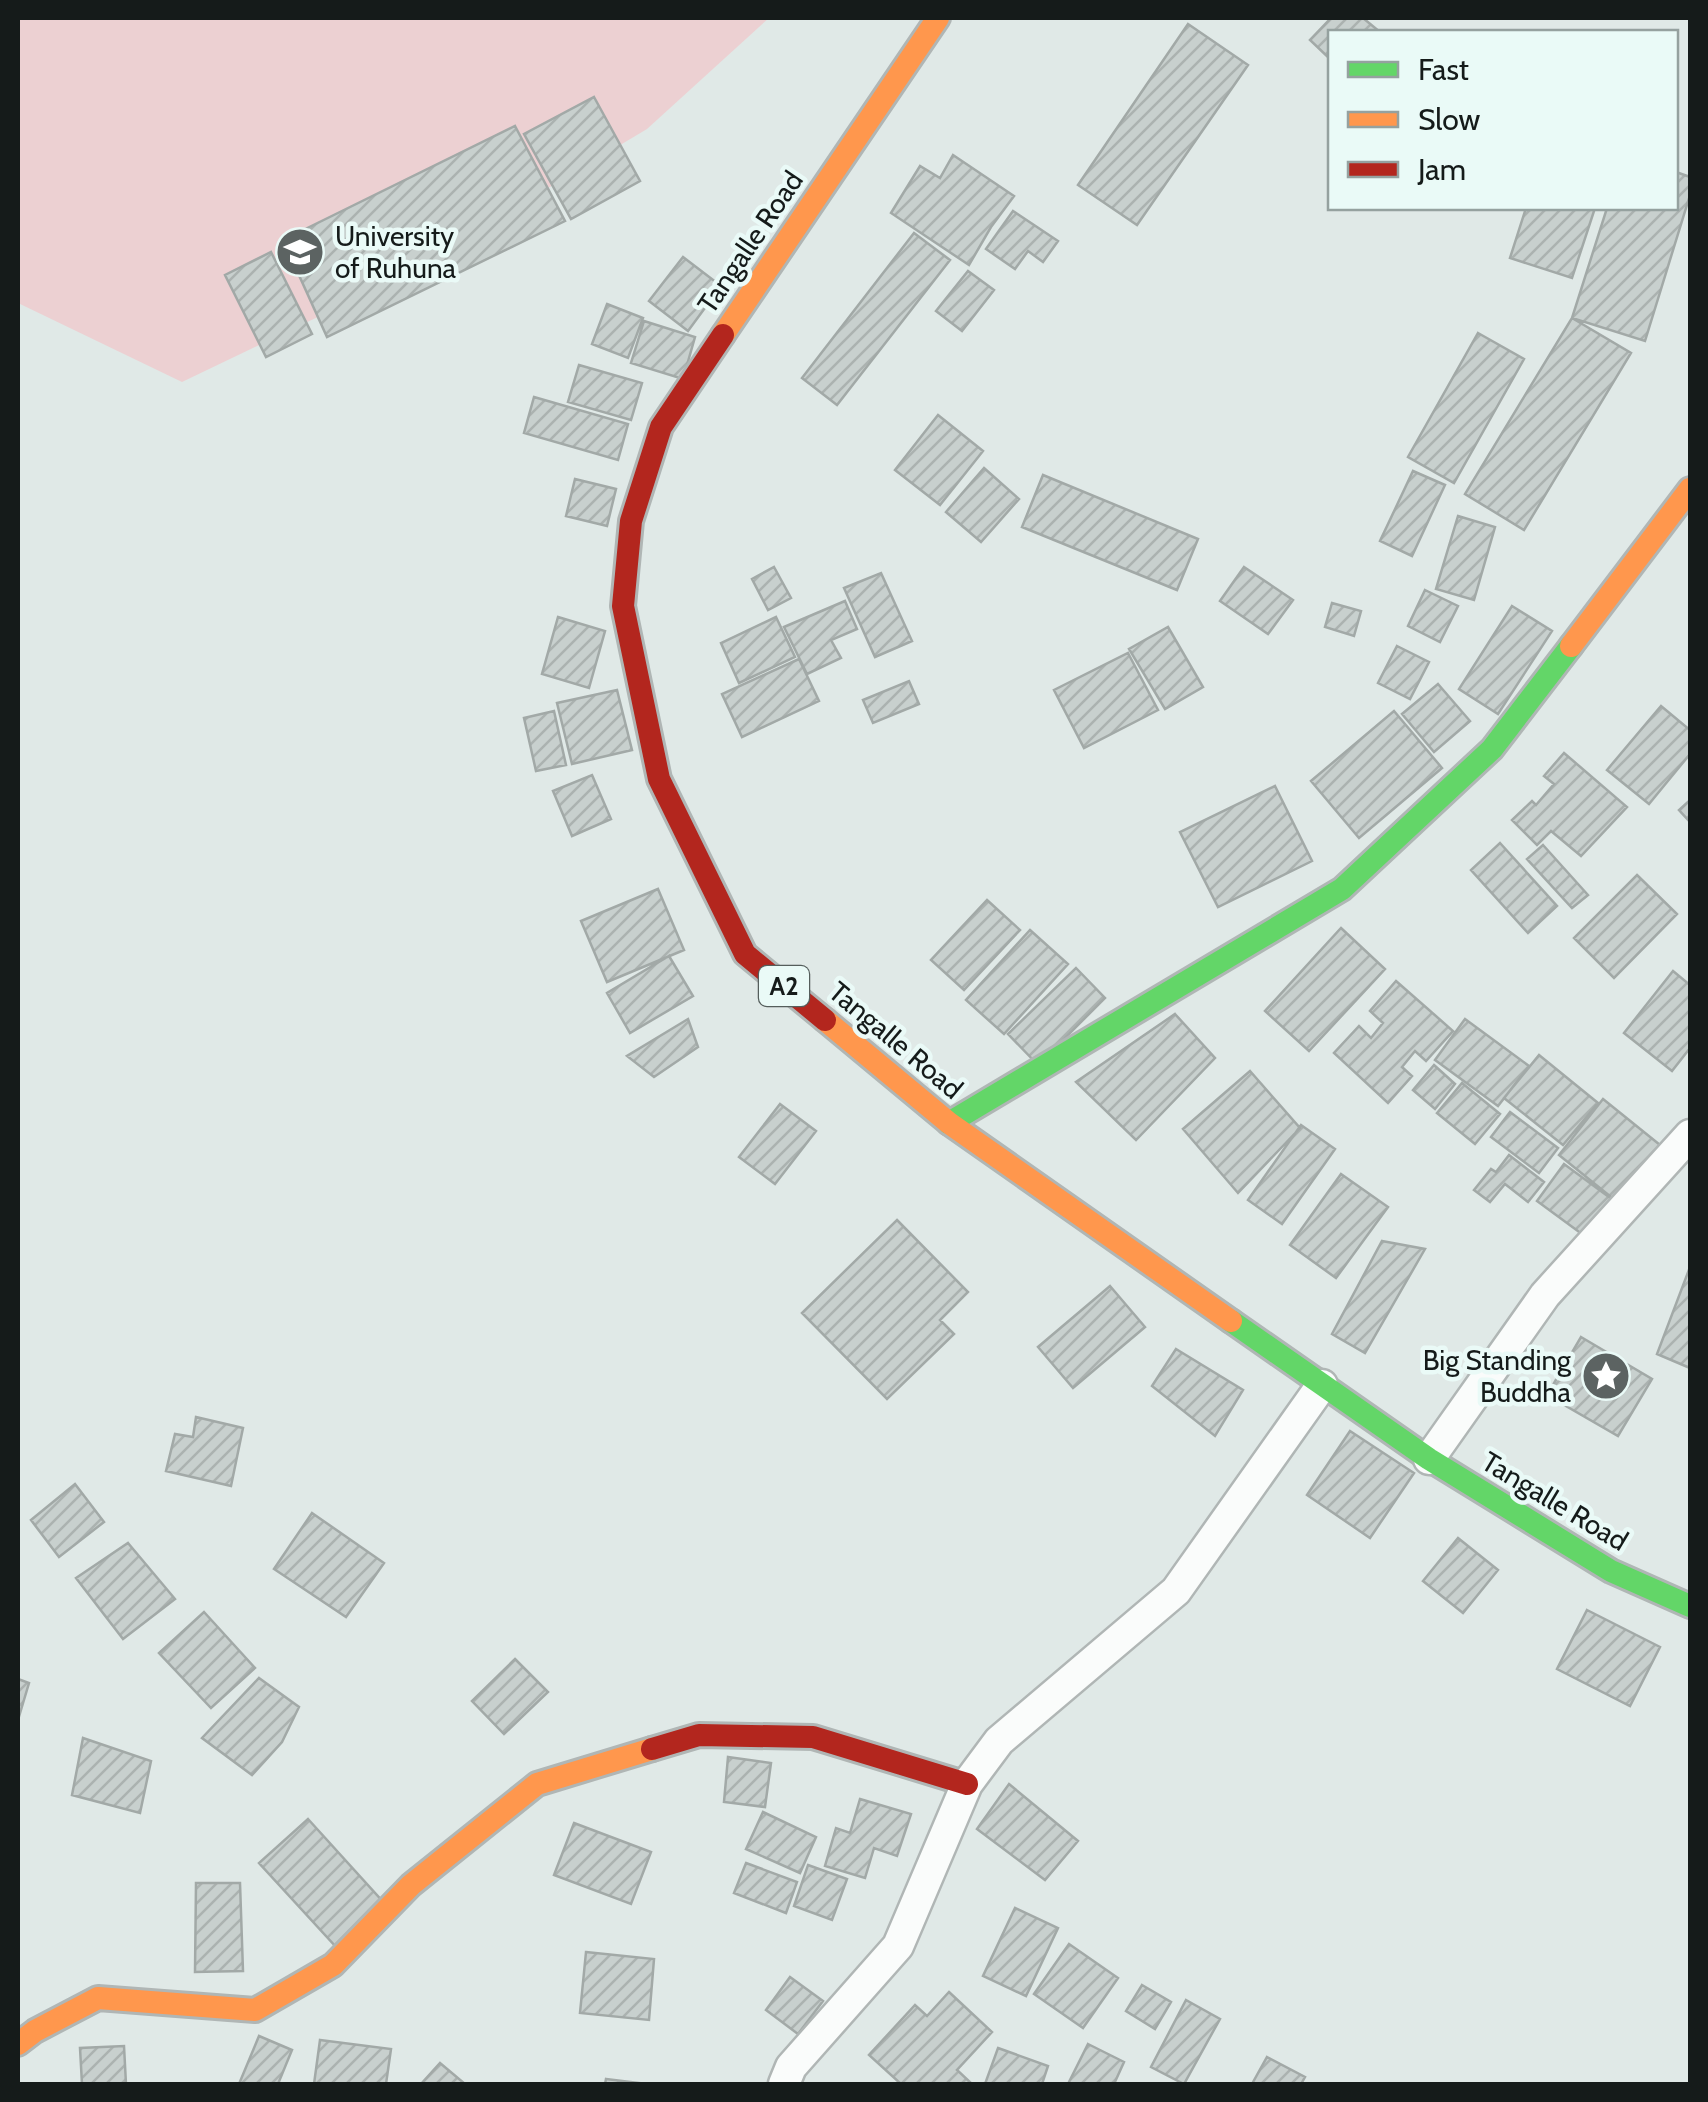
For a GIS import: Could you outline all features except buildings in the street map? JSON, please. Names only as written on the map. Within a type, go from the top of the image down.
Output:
[{"type":"main road","name":"Tangalle Road","points":[[938,18],[661,427],[630,521],[623,606],[659,779],[744,954],[950,1124],[1429,1459],[1611,1572],[1690,1606]]},
{"type":"main road","points":[[950,1124],[1342,888],[1492,749],[1690,489]]},
{"type":"main road","points":[[18,2044],[34,2031],[98,1998],[255,2010],[333,1965],[411,1885],[537,1784],[699,1735],[814,1737],[968,1784]]},
{"type":"street","points":[[1429,1459],[1545,1296],[1690,1136]]},
{"type":"street","points":[[784,2084],[791,2067],[898,1946],[968,1784],[999,1741],[1176,1591],[1322,1385]]},
{"type":"shaded area","name":"University of Ruhuna","points":[[18,18],[769,18],[647,129],[391,282],[182,382],[18,303]]},
{"type":"traffic: fast","points":[[949,1123],[1342,889],[1492,749],[1571,646]]},
{"type":"traffic: fast","points":[[1231,1321],[1429,1459],[1611,1571],[1690,1606]]},
{"type":"traffic: slow","points":[[723,335],[938,18]]},
{"type":"traffic: slow","points":[[1571,646],[1690,489]]},
{"type":"traffic: slow","points":[[825,1020],[949,1123],[1231,1321]]},
{"type":"traffic: slow","points":[[18,2044],[98,1998],[255,2010],[333,1965],[411,1885],[537,1784],[652,1749]]},
{"type":"traffic: jam","points":[[723,335],[661,427],[631,521],[623,606],[659,779],[745,954],[825,1020]]},
{"type":"traffic: jam","points":[[652,1749],[699,1735],[813,1737],[967,1784]]},
{"type":"place","name":"University of Ruhuna","points":[[300,252]]},
{"type":"place","name":"Big Standing Buddha","points":[[1606,1376]]}]
